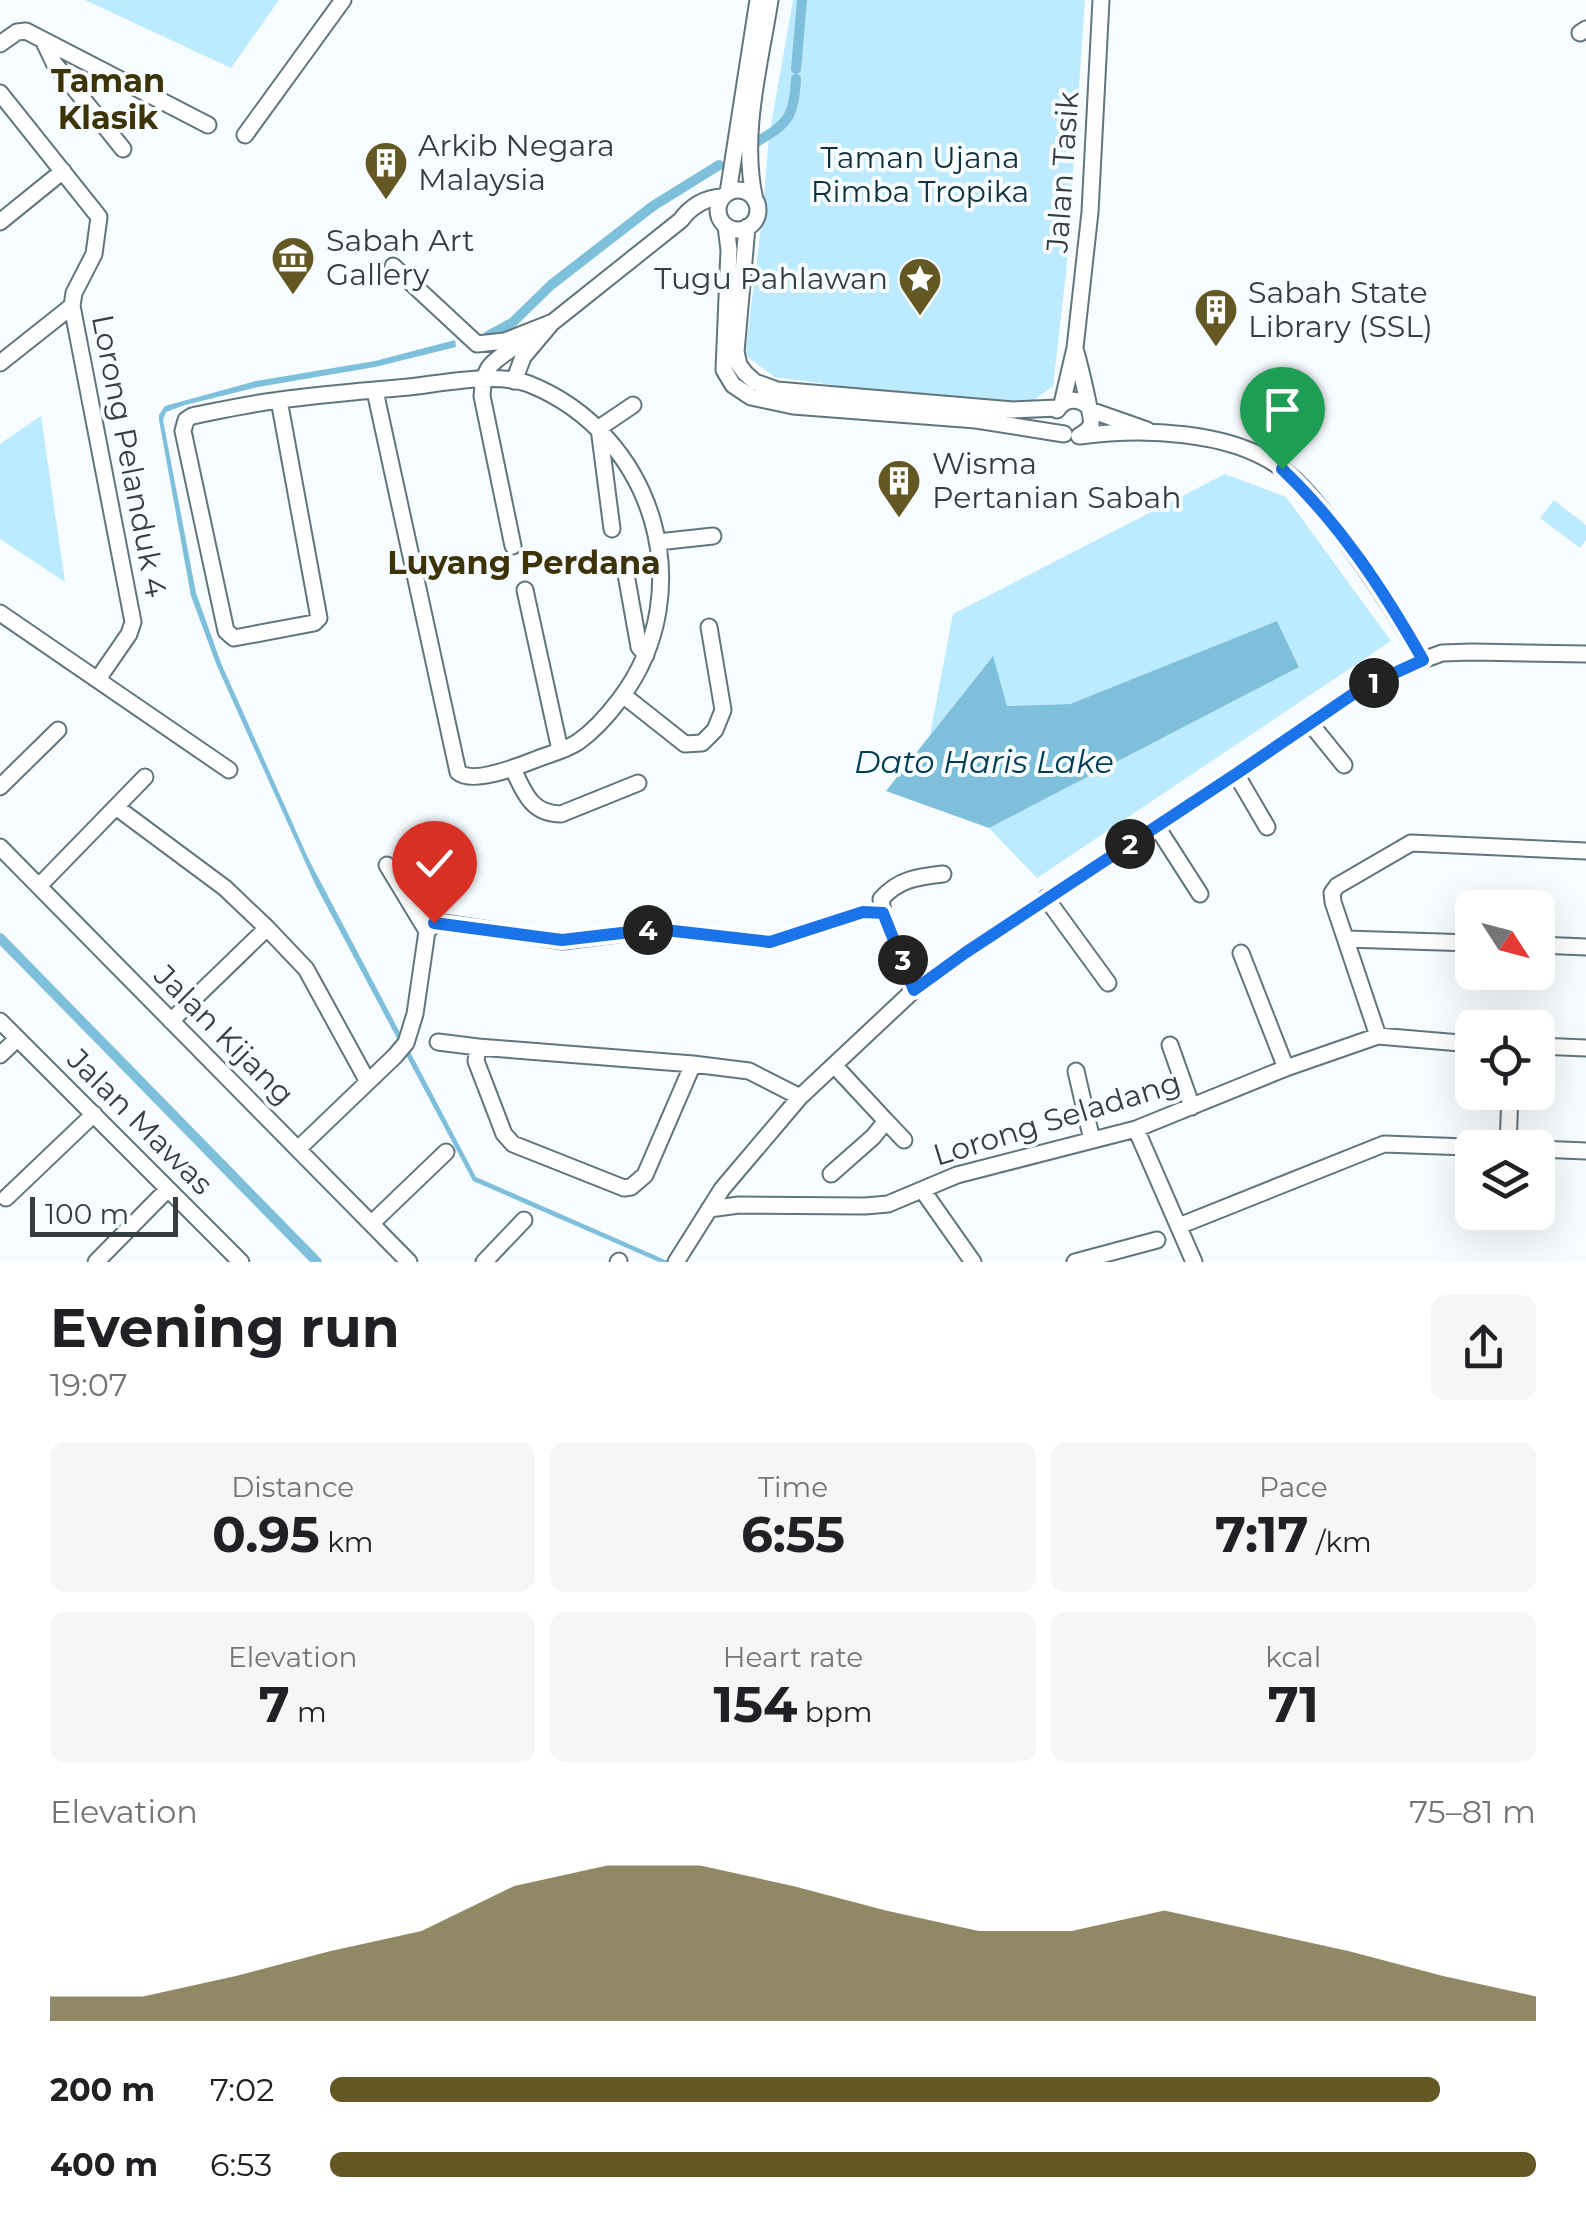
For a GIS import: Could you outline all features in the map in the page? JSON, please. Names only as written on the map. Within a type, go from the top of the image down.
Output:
[{"type":"street","points":[[245,135],[343,0]]},
{"type":"street","points":[[758,0],[725,195],[718,207],[729,250],[723,360],[728,378],[743,392],[764,401],[793,406],[976,420],[1072,435],[1150,432],[1197,438],[1257,454],[1282,469],[1316,502],[1392,605],[1423,660]]},
{"type":"street","points":[[681,220],[705,210],[736,229],[747,227],[756,218],[748,160],[770,0]]},
{"type":"street","name":"Jalan Tasik","points":[[1060,406],[1075,348],[1090,212],[1101,0]]},
{"type":"street","points":[[0,44],[17,32],[26,32],[208,125]]},
{"type":"street","points":[[43,40],[54,63],[122,149]]},
{"type":"street","name":"Lorong Pelanduk 4","points":[[0,93],[99,218],[94,254],[74,293],[72,306],[133,622],[98,679]]},
{"type":"street","points":[[0,222],[63,171]]},
{"type":"street","points":[[513,546],[482,396],[488,364],[531,340],[705,200],[746,191],[754,200]]},
{"type":"street","points":[[747,227],[736,352],[739,365],[755,382],[777,390],[1013,410],[1060,406],[1076,400],[1150,432]]},
{"type":"street","points":[[393,266],[477,344],[531,340]]},
{"type":"street","points":[[0,364],[72,306]]},
{"type":"street","points":[[520,382],[523,357],[531,340]]},
{"type":"street","name":"Jalan Tasik","points":[[1075,348],[1090,409]]},
{"type":"street","points":[[278,400],[320,618],[234,638],[226,632],[183,431],[186,420],[192,416],[278,400],[375,390],[483,379],[520,382],[570,406],[599,428],[648,504],[658,542],[661,584],[646,655],[636,676],[600,724],[576,744],[513,768],[470,778],[462,776],[456,766],[375,390]]},
{"type":"street","points":[[599,428],[632,405]]},
{"type":"street","points":[[1060,406],[1056,424],[1072,435]]},
{"type":"street","points":[[1072,435],[1088,430],[1090,409]]},
{"type":"street","points":[[599,428],[612,529]]},
{"type":"street","points":[[658,542],[714,536]]},
{"type":"street","points":[[624,563],[639,647],[646,655]]},
{"type":"street","points":[[526,590],[560,750]]},
{"type":"street","points":[[0,612],[229,770]]},
{"type":"street","points":[[623,695],[684,744],[702,743],[715,730],[724,710],[709,627]]},
{"type":"street","points":[[676,1262],[722,1189],[800,1097],[914,990],[1046,898],[1362,688],[1423,660],[1457,652],[1586,654]]},
{"type":"street","points":[[1310,722],[1344,765]]},
{"type":"street","points":[[0,787],[58,730]]},
{"type":"street","points":[[513,768],[529,802],[552,814],[561,814],[638,783]]},
{"type":"street","points":[[1236,774],[1267,827]]},
{"type":"street","points":[[39,886],[145,776]]},
{"type":"street","points":[[116,807],[225,888],[306,969],[368,1082]]},
{"type":"street","points":[[1158,826],[1200,894]]},
{"type":"street","points":[[1378,1036],[1333,902],[1332,893],[1337,886],[1411,843],[1586,851]]},
{"type":"street","name":"Jalan Kijang","points":[[0,847],[409,1262]]},
{"type":"street","points":[[388,864],[427,932]]},
{"type":"street","points":[[914,990],[881,899],[897,884],[944,874]]},
{"type":"street","points":[[1046,898],[1108,983]]},
{"type":"street","points":[[298,1149],[406,1043],[415,1014],[427,932],[437,922],[562,940],[656,929],[770,942],[863,912],[883,913]]},
{"type":"street","points":[[171,1021],[268,928]]},
{"type":"street","points":[[1346,938],[1455,942]]},
{"type":"street","points":[[1555,946],[1586,947]]},
{"type":"street","points":[[1241,953],[1286,1068]]},
{"type":"street","name":"Jalan Mawas","points":[[0,1021],[241,1262]]},
{"type":"street","name":"Lorong Seladang","points":[[709,1209],[740,1205],[888,1204],[957,1175],[1136,1130],[1286,1068],[1378,1036],[1455,1043]]},
{"type":"street","points":[[0,1055],[17,1039]]},
{"type":"street","points":[[438,1042],[749,1072],[800,1097]]},
{"type":"street","points":[[1170,1045],[1192,1107]]},
{"type":"street","points":[[478,1047],[476,1062],[504,1134],[513,1144],[624,1188],[645,1175],[694,1064]]},
{"type":"street","points":[[1555,1047],[1586,1048]]},
{"type":"street","points":[[834,1065],[904,1140]]},
{"type":"street","points":[[1076,1071],[1092,1140]]},
{"type":"street","points":[[6,1198],[94,1114]]},
{"type":"street","points":[[831,1174],[874,1137],[886,1121]]},
{"type":"street","points":[[1136,1130],[1194,1262]]},
{"type":"street","points":[[1179,1226],[1384,1144],[1455,1147]]},
{"type":"street","points":[[1555,1150],[1586,1151]]},
{"type":"street","points":[[372,1223],[446,1152]]},
{"type":"street","points":[[103,1260],[168,1188]]},
{"type":"street","points":[[722,1189],[740,1205]]},
{"type":"street","points":[[923,1191],[972,1262]]},
{"type":"street","points":[[484,1262],[524,1220]]},
{"type":"street","points":[[1075,1262],[1157,1240]]},
{"type":"green space","points":[[85,0],[279,0],[231,68]]},
{"type":"green space","name":"Taman Ujana Rimba Tropika","points":[[793,0],[1085,0],[1066,273],[1053,386],[1030,403],[919,397],[775,377],[745,355],[769,137]]},
{"type":"green space","points":[[41,416],[65,582],[0,539],[0,444]]},
{"type":"green space","points":[[1225,474],[1286,497],[1391,641],[1037,878],[989,828],[1299,666],[1277,621],[1070,704],[1007,706],[992,657],[930,735],[953,614]]},
{"type":"green space","points":[[1554,500],[1586,525],[1586,540],[1580,548],[1540,518]]},
{"type":"water","points":[[455,340],[456,347],[375,367],[258,387],[166,412],[163,420],[196,593],[221,663],[309,860],[476,1177],[670,1262],[659,1262],[473,1181],[316,886],[217,666],[191,596],[159,420],[165,406],[256,381],[375,361]]},
{"type":"water","name":"Dato Haris Lake","points":[[1277,621],[1299,667],[989,828],[886,791],[993,656],[1007,706],[1070,704]]},
{"type":"waterway","points":[[796,69],[802,0]]},
{"type":"waterway","points":[[750,146],[790,114],[796,79]]},
{"type":"waterway","points":[[488,336],[512,323],[551,285],[653,206],[719,165]]},
{"type":"waterway","points":[[0,938],[317,1262]]},
{"type":"place","name":"Arkib Negara Malaysia","points":[[386,201]]},
{"type":"place","name":"Sabah Art Gallery","points":[[293,296]]},
{"type":"place","name":"Tugu Pahlawan","points":[[920,317]]},
{"type":"place","name":"Sabah State Library (SSL)","points":[[1216,348]]},
{"type":"place","name":"Wisma Pertanian Sabah","points":[[899,519]]},
{"type":"district","name":"Taman Klasik","points":[[108,100]]},
{"type":"district","name":"Luyang Perdana","points":[[524,563]]},
{"type":"route","points":[[434,923],[562,940],[656,929],[770,942],[873,911],[883,913],[914,990],[1362,688],[1423,660],[1361,561],[1316,502],[1282,469]]}]
